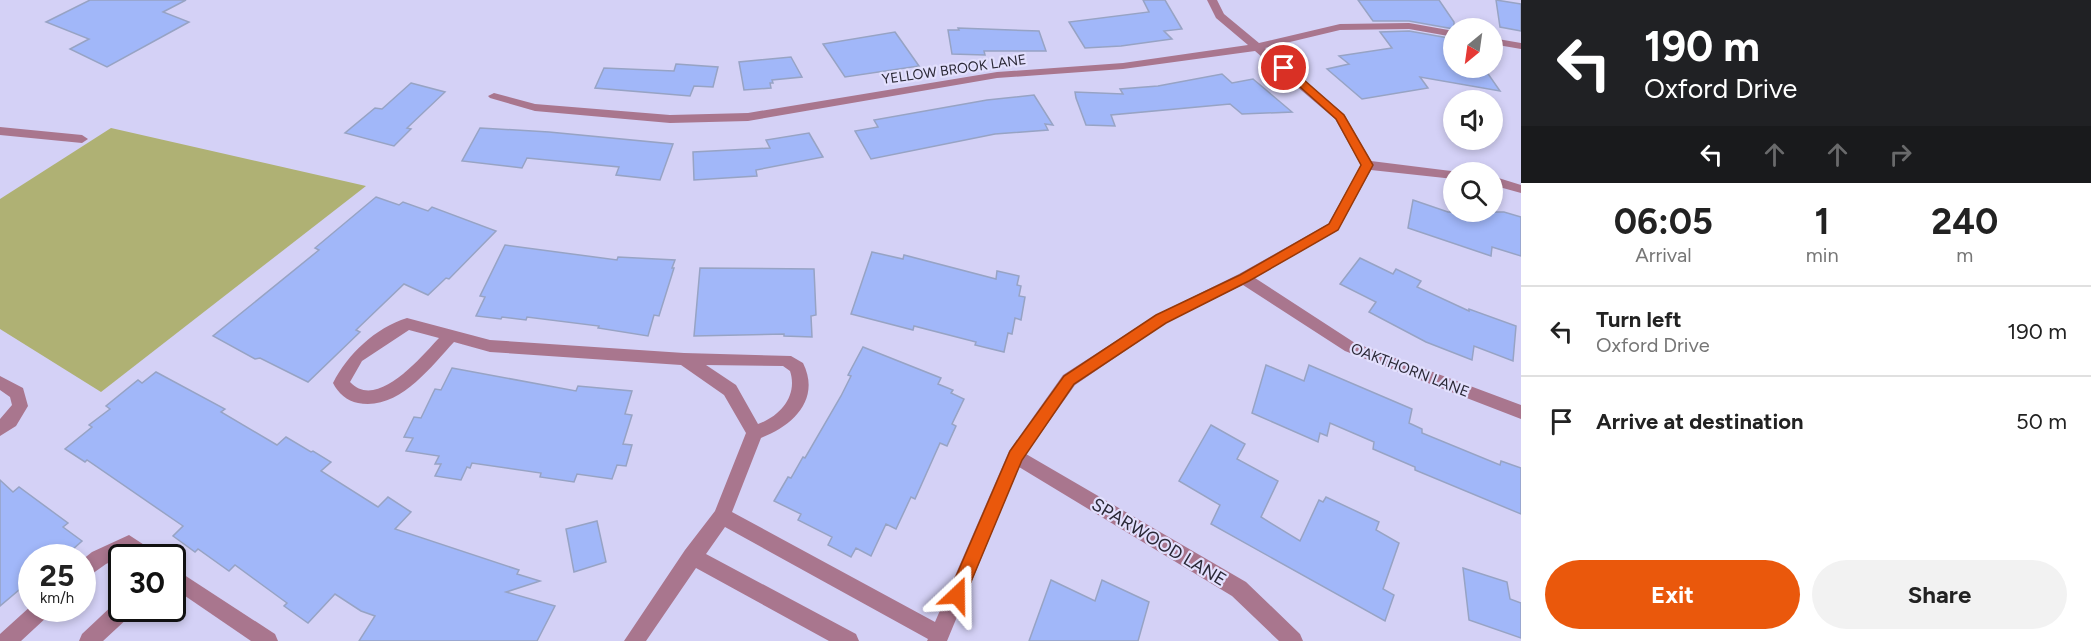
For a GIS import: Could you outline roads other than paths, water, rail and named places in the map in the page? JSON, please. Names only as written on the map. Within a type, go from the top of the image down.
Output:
[{"type":"street","points":[[1212,0],[1221,16],[1340,117],[1367,165]]},
{"type":"street","name":"YELLOW BROOK LANE","points":[[494,96],[535,107],[670,119],[738,118],[988,77],[1124,66],[1257,47],[1340,27],[1408,26],[1443,32]]},
{"type":"street","points":[[1503,43],[1521,46]]},
{"type":"street","points":[[0,131],[82,139]]},
{"type":"street","points":[[1367,165],[1443,174]]},
{"type":"street","points":[[723,516],[938,638],[1015,456],[1069,380],[1161,319],[1244,278],[1333,227],[1367,165]]},
{"type":"street","points":[[1503,183],[1521,189]]},
{"type":"street","name":"OAKTHORN LANE","points":[[1244,278],[1350,347],[1521,412]]},
{"type":"street","points":[[452,335],[401,386],[376,398],[354,396],[341,383],[357,357],[407,324],[452,335],[490,345],[684,359],[785,360],[797,368],[802,382],[796,405],[773,426],[754,433],[723,516],[692,556],[634,641]]},
{"type":"street","points":[[684,359],[729,390],[754,433]]},
{"type":"street","points":[[0,382],[17,393],[20,406],[10,421],[0,429]]},
{"type":"street","name":"SPARWOOD LANE","points":[[1015,456],[1239,589],[1293,641]]},
{"type":"street","points":[[692,556],[849,641]]},
{"type":"street","points":[[186,585],[268,641]]},
{"type":"street","points":[[7,641],[27,622]]},
{"type":"street","points":[[88,641],[109,622]]}]
